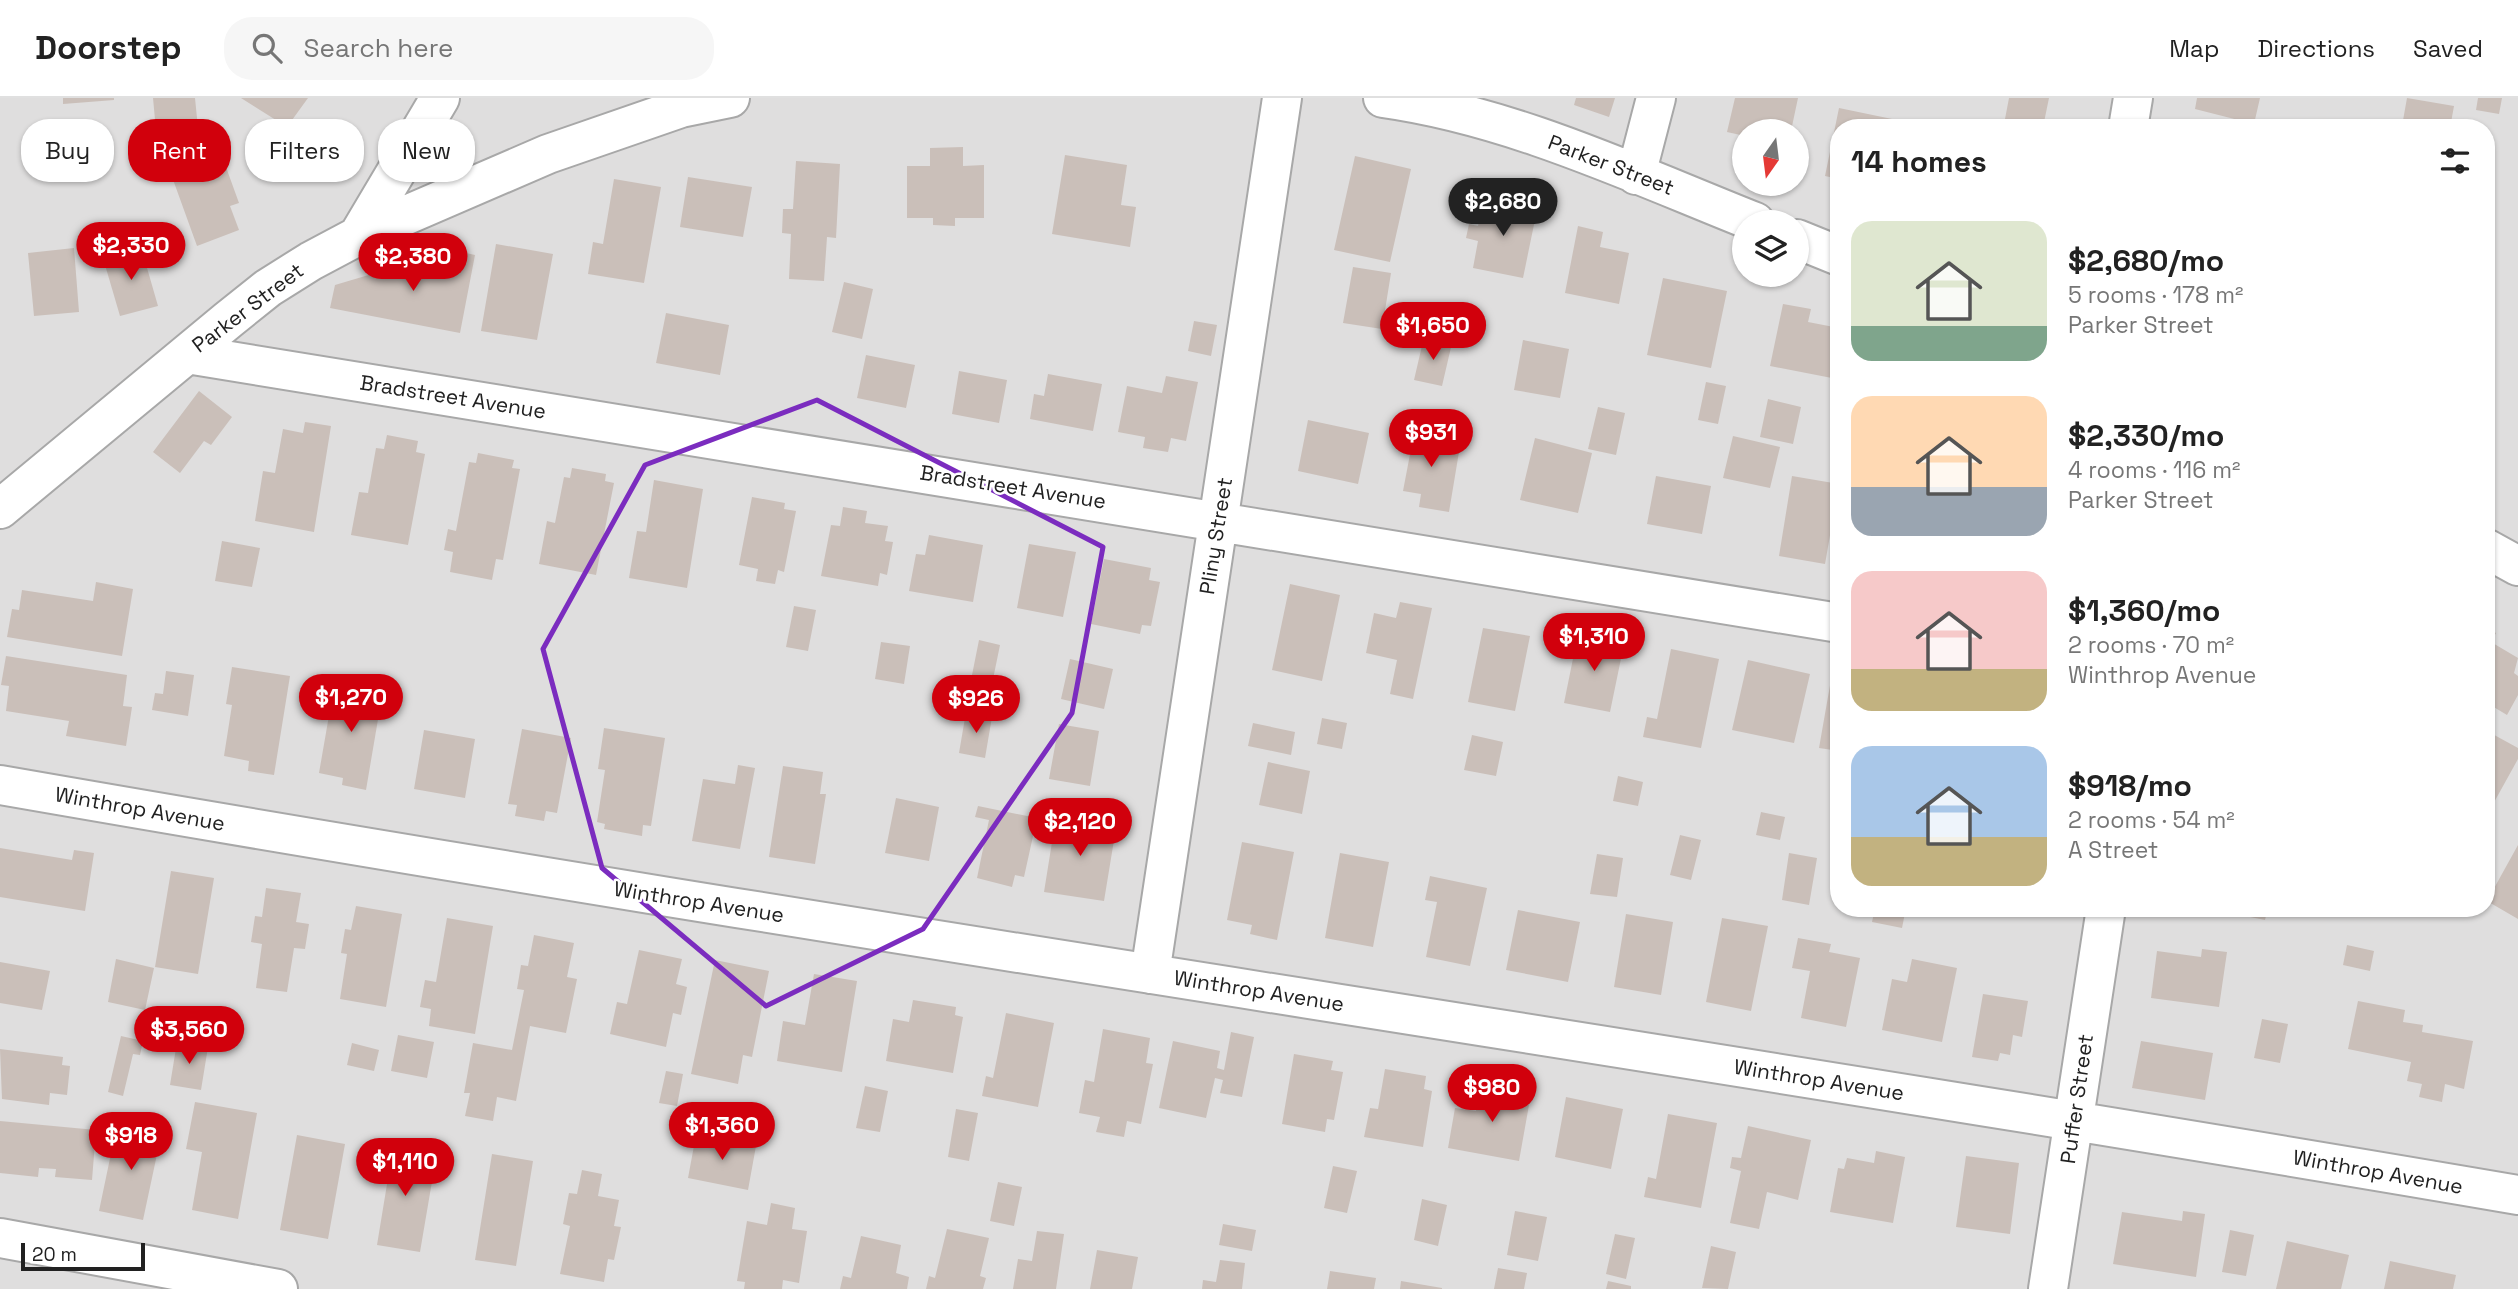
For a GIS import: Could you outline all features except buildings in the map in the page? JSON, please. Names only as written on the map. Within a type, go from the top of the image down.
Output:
[{"type":"street","points":[[358,236],[440,98]]},
{"type":"street","name":"Parker Street","points":[[0,509],[268,288],[358,236],[559,149],[681,108],[730,98]]},
{"type":"street","name":"Pliny Street","points":[[1150,974],[1282,98]]},
{"type":"street","name":"Parker Street","points":[[1383,98],[1476,116],[1732,213]]},
{"type":"street","points":[[1636,175],[1656,98]]},
{"type":"street","points":[[2130,119],[2133,98]]},
{"type":"street","points":[[1809,244],[1830,252]]},
{"type":"street","name":"Bradstreet Avenue","points":[[187,354],[1830,622]]},
{"type":"street","points":[[2495,553],[2518,566]]},
{"type":"street","name":"Winthrop Avenue","points":[[0,785],[332,843],[2074,1121],[2518,1195]]},
{"type":"street","name":"Puffer Street","points":[[2048,1289],[2105,917]]},
{"type":"street","points":[[0,1238],[278,1289]]},
{"type":"highlighted area","points":[[817,400],[1103,547],[1072,713],[923,929],[766,1006],[602,868],[543,649],[645,465]]},
{"type":"shaded area","points":[[0,98],[2518,98],[2518,1289],[0,1289]]}]
